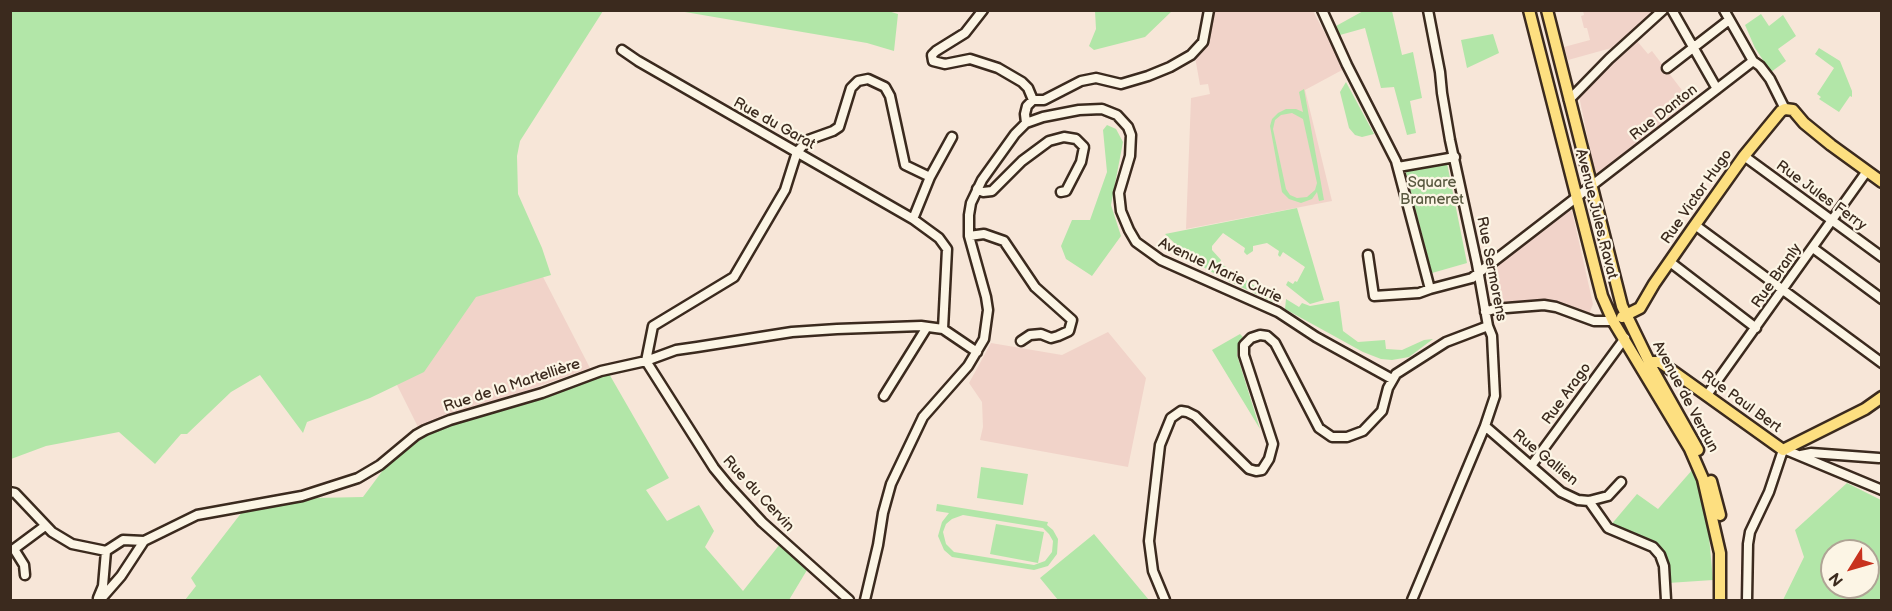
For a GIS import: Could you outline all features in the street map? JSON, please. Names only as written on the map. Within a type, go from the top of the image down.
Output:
[{"type":"main road","name":"Avenue Jules Ravat","points":[[1529,10],[1602,296],[1613,321]]},
{"type":"main road","name":"Avenue Jules Ravat","points":[[1547,10],[1626,315]]},
{"type":"main road","points":[[1554,109],[1571,104]]},
{"type":"main road","points":[[1785,109],[1793,110],[1804,123],[1881,182]]},
{"type":"main road","name":"Rue Victor Hugo","points":[[1630,338],[1640,308],[1695,225],[1744,156],[1785,109]]},
{"type":"main road","points":[[1613,321],[1640,308]]},
{"type":"main road","name":"Avenue de Verdun","points":[[1626,315],[1630,338]]},
{"type":"main road","name":"Avenue de Verdun","points":[[1613,321],[1630,338],[1697,447],[1710,477],[1720,514],[1726,551],[1727,600]]},
{"type":"main road","name":"Rue Paul Bert","points":[[1646,365],[1660,362],[1785,450]]},
{"type":"main road","name":"Avenue de Verdun","points":[[1646,365],[1703,479],[1720,552],[1720,600]]},
{"type":"main road","points":[[1785,450],[1865,409],[1881,397]]},
{"type":"street","points":[[983,10],[965,33],[936,51],[932,56],[933,61],[945,64],[970,59],[998,68],[1022,82],[1028,88],[1033,100]]},
{"type":"street","points":[[865,600],[878,545],[882,513],[891,484],[923,417],[977,352],[984,339],[988,310],[987,297],[969,236],[969,215],[977,189],[1015,134],[1026,123],[1027,106],[1033,100],[1044,100],[1081,81],[1096,78],[1121,84],[1170,68],[1191,55],[1203,42],[1209,10]]},
{"type":"street","points":[[1322,10],[1398,167],[1430,289]]},
{"type":"street","name":"Rue Sermorens","points":[[1413,600],[1485,426],[1495,396],[1492,336],[1485,312],[1428,10]]},
{"type":"street","points":[[1571,104],[1609,59],[1663,10]]},
{"type":"street","points":[[1672,10],[1717,89]]},
{"type":"street","points":[[1724,10],[1753,61],[1770,79],[1785,109]]},
{"type":"street","points":[[1667,68],[1729,20]]},
{"type":"street","name":"Rue du Garat","points":[[622,50],[913,219],[939,238],[947,249],[943,329]]},
{"type":"street","name":"Rue Danton","points":[[1368,255],[1374,296],[1403,295],[1472,278],[1753,61]]},
{"type":"street","points":[[646,361],[653,326],[734,277],[785,190],[797,152],[808,140],[839,127],[851,88],[858,81],[868,79],[885,87],[890,96],[905,165],[930,177]]},
{"type":"street","name":"Avenue Marie Curie","points":[[1026,123],[1079,110],[1102,109],[1118,115],[1124,120],[1131,135],[1130,156],[1119,193],[1121,211],[1136,242],[1161,260],[1278,312],[1316,337],[1392,379]]},
{"type":"street","points":[[977,189],[983,192],[992,191],[1022,161],[1048,141],[1064,136],[1076,139],[1084,147],[1081,162],[1066,190],[1061,192]]},
{"type":"street","points":[[913,219],[930,177],[952,137]]},
{"type":"street","name":"Rue Jules Ferry","points":[[1744,156],[1881,257]]},
{"type":"street","points":[[1398,167],[1455,157]]},
{"type":"street","name":"Rue Branly","points":[[1707,395],[1867,171]]},
{"type":"street","points":[[1695,225],[1881,363]]},
{"type":"street","points":[[969,236],[984,234],[1004,241],[1035,287],[1072,320],[1069,330],[1059,336],[1051,338],[1041,334],[1030,335],[1021,341]]},
{"type":"street","points":[[1813,248],[1881,298]]},
{"type":"street","points":[[1670,262],[1756,328]]},
{"type":"street","points":[[1485,312],[1494,309],[1544,305],[1556,306],[1594,321],[1613,321]]},
{"type":"street","points":[[1166,600],[1153,571],[1149,541],[1160,445],[1171,418],[1181,411],[1195,416],[1249,469],[1262,470],[1269,459],[1273,444],[1244,355],[1244,345],[1251,338],[1260,334],[1267,336],[1275,343],[1319,428],[1332,437],[1347,437],[1363,430],[1375,420],[1382,411],[1392,379],[1418,358],[1446,342],[1488,326]]},
{"type":"street","points":[[884,396],[927,327]]},
{"type":"street","name":"Rue de la Martellière","points":[[144,541],[197,515],[302,496],[358,478],[380,465],[424,430],[542,393],[600,371],[646,361],[676,350],[792,332],[927,327],[943,329],[977,352]]},
{"type":"street","name":"Rue Arago","points":[[1531,466],[1630,338]]},
{"type":"street","name":"Rue du Cervin","points":[[646,361],[714,468],[728,485],[762,522],[849,600]]},
{"type":"street","name":"Rue Gallien","points":[[1485,426],[1561,492],[1578,500],[1589,501],[1608,496],[1621,482]]},
{"type":"street","points":[[1748,600],[1750,532],[1785,450],[1881,490]]},
{"type":"street","points":[[1801,455],[1811,453],[1879,458]]},
{"type":"street","points":[[10,492],[15,493],[51,532],[72,544],[106,551],[123,540],[144,541]]},
{"type":"street","points":[[1589,501],[1608,528],[1653,547],[1660,555],[1664,566],[1666,600]]},
{"type":"street","points":[[25,575],[24,565],[12,549],[45,526]]},
{"type":"street","points":[[98,600],[121,576],[144,541]]},
{"type":"street","points":[[98,600],[103,586],[106,551]]},
{"type":"shaded area","points":[[1214,11],[1313,11],[1344,69],[1305,90],[1332,201],[1186,229],[1191,98],[1210,94],[1208,84],[1200,85],[1195,57],[1209,42]]},
{"type":"shaded area","points":[[1583,11],[1655,11],[1615,47],[1568,60],[1564,47],[1590,40],[1581,16],[1584,15]]},
{"type":"shaded area","points":[[1637,41],[1648,54],[1652,51],[1691,102],[1598,175],[1595,174],[1579,96]]},
{"type":"shaded area","points":[[1567,211],[1572,211],[1593,304],[1589,314],[1549,300],[1495,305],[1490,278],[1499,264]]},
{"type":"shaded area","points":[[542,275],[590,368],[419,429],[395,381],[399,309]]},
{"type":"shaded area","points":[[1108,332],[1146,378],[1128,467],[980,440],[983,427],[982,402],[969,383],[991,343],[1062,355]]},
{"type":"green space","points":[[11,10],[603,11],[520,141],[517,156],[518,194],[542,248],[551,275],[476,297],[424,372],[370,398],[307,422],[303,433],[260,375],[231,392],[187,434],[181,434],[155,464],[119,432],[46,446],[11,459]]},
{"type":"green space","points":[[1095,10],[1172,11],[1145,37],[1094,50],[1089,46],[1096,29]]},
{"type":"green space","points":[[1365,10],[1392,11],[1402,55],[1413,52],[1422,98],[1410,101],[1416,133],[1407,135],[1394,87],[1381,88],[1365,28],[1340,35],[1336,26]]},
{"type":"green space","points":[[679,11],[888,11],[898,14],[894,51],[867,43]]},
{"type":"green space","points":[[1761,14],[1769,26],[1783,15],[1796,36],[1778,49],[1786,61],[1771,72],[1755,48],[1745,25]]},
{"type":"green space","points":[[1493,34],[1499,53],[1467,68],[1461,40]]},
{"type":"green space","points":[[1819,48],[1840,61],[1852,91],[1852,97],[1850,96],[1839,112],[1819,99],[1821,97],[1817,94],[1834,68],[1815,54]]},
{"type":"green space","points":[[1346,82],[1374,134],[1362,137],[1355,135],[1349,128],[1340,92]]},
{"type":"green space","points":[[1304,89],[1324,200],[1319,201],[1317,192],[1312,199],[1301,203],[1289,199],[1282,192],[1270,126],[1272,119],[1286,109],[1303,112],[1299,92]],"holes":[[[1292,113],[1303,119],[1317,183],[1315,190],[1307,197],[1297,198],[1290,195],[1286,189],[1273,129],[1275,120],[1281,115]]]},
{"type":"green space","points":[[1107,125],[1116,129],[1123,142],[1111,205],[1121,236],[1092,276],[1066,259],[1061,246],[1072,220],[1090,220],[1107,172],[1103,130]]},
{"type":"green space","name":"Square Brameret","points":[[1447,163],[1467,263],[1432,273],[1405,169]]},
{"type":"green space","points":[[1297,208],[1324,300],[1310,304],[1286,285],[1288,281],[1293,284],[1297,282],[1305,267],[1283,252],[1280,257],[1279,251],[1267,243],[1253,246],[1253,251],[1247,255],[1244,252],[1245,248],[1223,233],[1212,246],[1212,250],[1221,260],[1220,263],[1267,294],[1275,303],[1222,278],[1193,261],[1165,234]]},
{"type":"green space","points":[[1286,299],[1299,307],[1302,303],[1310,306],[1339,301],[1343,331],[1358,342],[1385,340],[1386,349],[1402,350],[1424,340],[1433,339],[1409,357],[1381,359],[1363,352],[1285,309]]},
{"type":"green space","points":[[1240,334],[1243,337],[1239,342],[1237,355],[1260,429],[1212,350]]},
{"type":"green space","points":[[608,372],[669,478],[646,490],[667,521],[699,505],[714,531],[705,547],[743,591],[780,544],[807,570],[789,600],[185,600],[196,586],[191,578],[242,512],[314,498],[363,497],[389,462],[431,432]]},
{"type":"green space","points":[[981,467],[1028,474],[1023,505],[977,498]]},
{"type":"green space","points":[[1693,469],[1708,526],[1713,580],[1668,583],[1660,550],[1610,526],[1637,494],[1658,509]]},
{"type":"green space","points":[[1847,483],[1881,500],[1881,600],[1783,600],[1804,557],[1795,530]]},
{"type":"green space","points":[[937,504],[1048,522],[1047,525],[1058,539],[1057,554],[1048,566],[1034,570],[952,557],[944,550],[938,536],[942,522],[949,513],[936,511]],"holes":[[[963,515],[1043,528],[1053,541],[1052,552],[1045,561],[1034,565],[954,552],[946,544],[943,532],[946,524]]]},
{"type":"green space","points":[[996,524],[1044,532],[1038,563],[990,554]]},
{"type":"green space","points":[[1094,534],[1149,600],[1058,600],[1040,578]]}]
